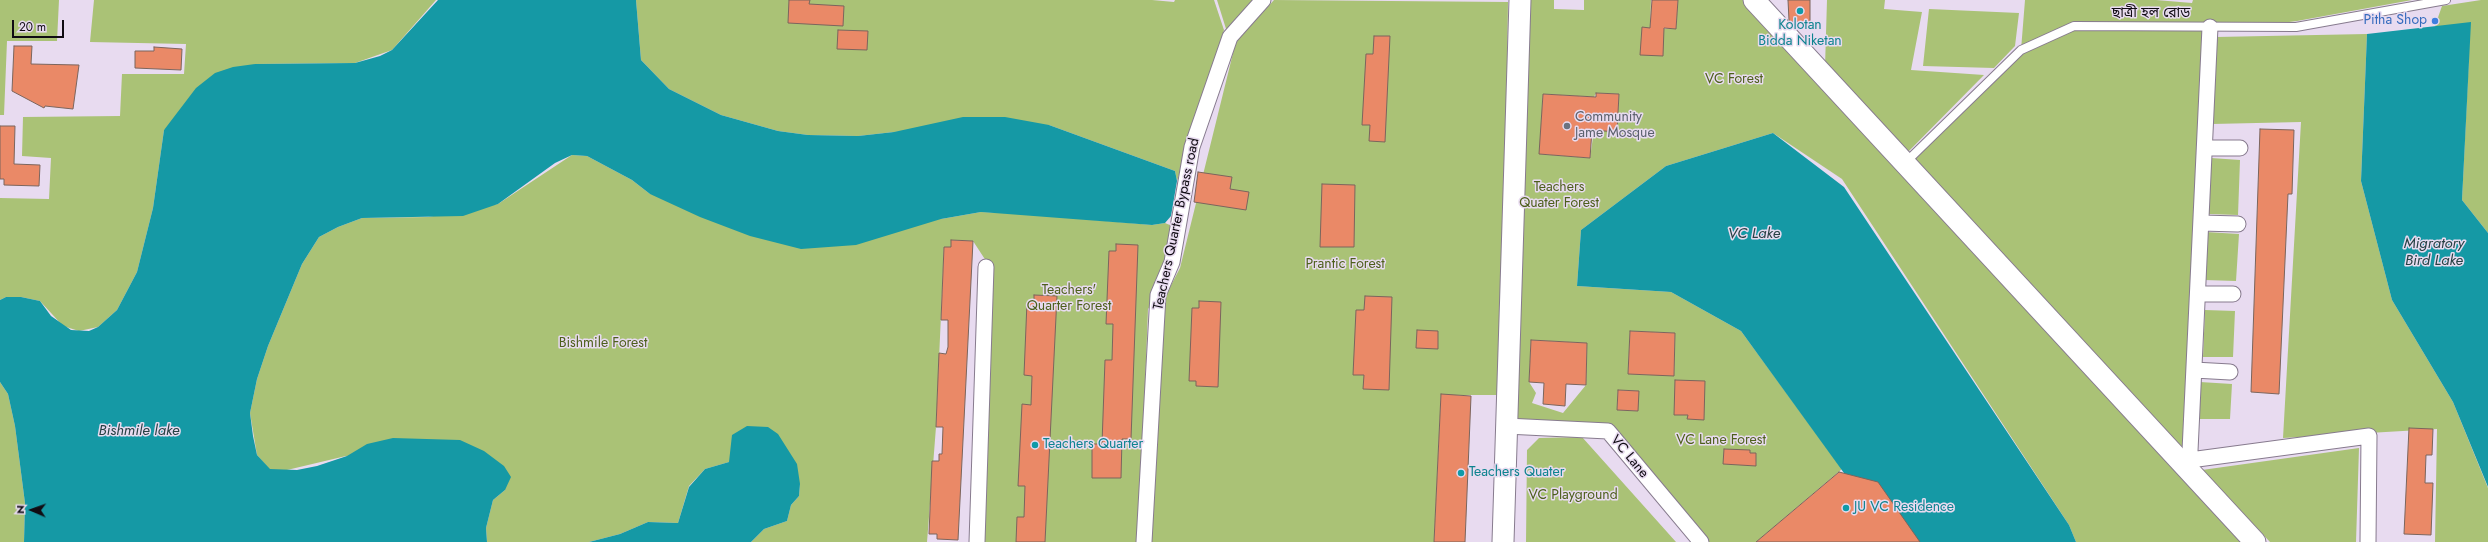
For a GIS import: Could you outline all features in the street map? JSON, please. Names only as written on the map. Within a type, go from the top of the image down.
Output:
[{"type":"street","name":"Teachers Quarter Bypass road","points":[[1144,542],[1158,295],[1172,262],[1192,147],[1230,37],[1263,0]]},
{"type":"street","points":[[1503,542],[1520,0]]},
{"type":"street","points":[[1754,0],[2190,466],[2255,542]]},
{"type":"street","points":[[2190,466],[2210,27]]},
{"type":"street","points":[[2204,148],[2240,148]]},
{"type":"street","points":[[2201,223],[2238,224]]},
{"type":"street","points":[[977,542],[986,267]]},
{"type":"street","points":[[2198,294],[2233,294]]},
{"type":"street","points":[[2194,370],[2230,372]]},
{"type":"street","name":"VC Lane","points":[[1506,426],[1608,431],[1701,542]]},
{"type":"street","points":[[2190,466],[2369,436],[2368,542]]},
{"type":"lane","name":"ছাত্রী হল রোড","points":[[1905,163],[2021,50],[2074,26],[2296,27],[2446,0]]},
{"type":"green space","points":[[0,0],[59,0],[57,41],[7,41],[4,115],[0,115]]},
{"type":"green space","points":[[94,0],[436,0],[392,50],[355,63],[255,64],[164,130],[153,208],[137,272],[117,310],[98,327],[79,331],[63,326],[40,301],[21,297],[6,297],[0,300],[0,198],[49,199],[51,158],[22,156],[23,117],[120,116],[122,74],[184,74],[186,44],[90,42]]},
{"type":"green space","points":[[636,0],[1152,0],[1174,2],[1175,0],[1214,0],[1224,30],[1177,181],[1175,171],[1049,125],[894,132],[858,136],[808,135],[778,131],[721,115],[669,89],[641,60]]},
{"type":"green space","points":[[1217,0],[1255,0],[1227,32]]},
{"type":"green space","name":"Prantic Forest","points":[[1274,0],[1508,2],[1502,395],[1441,395],[1434,542],[1146,542],[1156,314],[1180,268],[1236,41]]},
{"type":"green space","points":[[1525,0],[1554,0],[1554,9],[1584,10],[1584,0],[1651,0],[1650,30],[1676,28],[1678,0],[1743,0],[2245,542],[2076,542],[2069,525],[1842,179],[1773,133],[1666,166],[1581,230],[1577,286],[1671,292],[1741,331],[1842,469],[1756,542],[1701,542],[1608,431],[1513,426]],"holes":[[[1596,93],[1619,94],[1617,131],[1594,130],[1590,158],[1540,154],[1543,94],[1594,97]],[[1630,331],[1675,333],[1674,375],[1628,374]],[[1531,340],[1587,343],[1586,385],[1563,413],[1532,403],[1536,393],[1529,382]],[[1618,390],[1638,391],[1638,411],[1617,410]]]},
{"type":"green space","points":[[1827,0],[1885,0],[1884,9],[1922,12],[1911,70],[1984,75],[1907,153],[1825,67]]},
{"type":"green space","points":[[2025,0],[2156,0],[2192,3],[2193,0],[2412,0],[2297,21],[2250,27],[2074,26],[2210,27],[2189,472],[1905,163],[2021,50]]},
{"type":"green space","points":[[2488,0],[2488,233],[2462,200],[2469,56],[2435,26],[2442,6]]},
{"type":"green space","points":[[1929,9],[2019,13],[2015,46],[1994,68],[1923,66]]},
{"type":"green space","points":[[2367,34],[2361,181],[2392,300],[2453,402],[2488,488],[2488,542],[2435,542],[2437,429],[2283,438],[2301,122],[2212,124],[2216,37]]},
{"type":"green space","name":"Bishmile Forest","points":[[572,155],[587,156],[632,180],[650,194],[941,219],[981,212],[1026,214],[1152,225],[1165,223],[1177,228],[1158,295],[1148,309],[1139,542],[980,542],[990,267],[973,241],[951,240],[951,247],[944,247],[936,427],[927,542],[751,542],[764,529],[787,521],[791,505],[799,496],[800,484],[729,462],[705,469],[689,486],[678,523],[648,522],[620,534],[589,542],[487,542],[486,528],[493,500],[505,490],[346,456],[287,470],[270,470],[257,455],[250,413],[257,379],[268,346],[302,264],[319,237],[338,227],[362,218],[428,217],[498,204]]},
{"type":"green space","points":[[2211,158],[2240,160],[2238,215],[2208,214]]},
{"type":"green space","points":[[2206,232],[2239,234],[2236,281],[2204,280]]},
{"type":"green space","points":[[2205,310],[2235,311],[2233,357],[2203,357]]},
{"type":"green space","points":[[0,382],[8,394],[15,426],[25,503],[24,542],[0,542]]},
{"type":"green space","points":[[2200,382],[2232,384],[2230,419],[2199,419]]},
{"type":"green space","name":"VC Playground","points":[[1582,437],[1676,542],[1526,542],[1527,450],[1539,438]]},
{"type":"green space","points":[[2359,448],[2356,542],[2270,542],[2202,470]]},
{"type":"water","name":"Bishmile lake","points":[[438,0],[636,0],[641,60],[669,89],[721,115],[778,131],[808,135],[858,136],[894,132],[963,117],[1005,117],[1049,125],[1175,171],[1177,181],[1171,216],[1165,223],[1152,225],[981,212],[941,219],[856,245],[801,249],[750,236],[700,217],[650,194],[632,180],[587,156],[572,155],[555,163],[498,204],[463,216],[362,218],[338,227],[319,237],[302,264],[268,346],[257,379],[250,413],[253,436],[257,455],[270,469],[297,470],[317,466],[347,456],[367,444],[393,438],[460,440],[484,451],[504,466],[511,477],[505,490],[493,500],[486,528],[487,542],[24,542],[25,503],[15,426],[8,394],[0,382],[0,300],[6,297],[21,297],[40,301],[51,316],[71,330],[89,331],[98,327],[117,310],[137,272],[153,208],[164,130],[196,88],[215,73],[233,67],[255,64],[355,63],[380,56],[392,50]]},
{"type":"water","name":"Migratory Bird Lake","points":[[2471,22],[2462,200],[2488,233],[2488,487],[2453,402],[2392,300],[2361,181],[2367,34]]},
{"type":"water","name":"VC Lake","points":[[1773,133],[1844,187],[2069,525],[2076,542],[1894,542],[1741,331],[1671,292],[1577,286],[1581,230],[1666,166]]},
{"type":"water","points":[[747,426],[768,427],[778,434],[797,464],[800,484],[799,496],[791,505],[787,521],[764,529],[751,542],[589,542],[620,534],[648,522],[678,523],[689,487],[705,469],[729,462],[732,435]]},
{"type":"building","points":[[789,0],[810,0],[809,4],[844,6],[843,26],[788,23]]},
{"type":"building","points":[[1652,0],[1678,0],[1676,29],[1664,28],[1663,56],[1640,55],[1642,27],[1650,28]]},
{"type":"building","name":"Kolotan Bidda Niketan","points":[[1788,0],[1810,0],[1810,22],[1791,22],[1789,20]]},
{"type":"building","points":[[838,30],[868,31],[867,50],[837,49]]},
{"type":"building","points":[[1374,36],[1390,36],[1385,142],[1369,141],[1370,125],[1362,125],[1366,54],[1373,54]]},
{"type":"building","points":[[14,46],[32,46],[31,64],[79,65],[73,109],[45,106],[44,108],[12,91]]},
{"type":"building","points":[[154,47],[182,49],[181,70],[135,68],[135,51],[154,51]]},
{"type":"building","name":"Community Jame Mosque","points":[[1596,93],[1619,94],[1617,132],[1592,130],[1590,158],[1539,154],[1543,94],[1596,97]]},
{"type":"building","points":[[0,126],[15,126],[14,164],[40,165],[39,186],[4,185],[4,179],[0,179]]},
{"type":"building","points":[[2260,129],[2294,130],[2292,194],[2288,194],[2279,394],[2251,392]]},
{"type":"building","points":[[1198,172],[1232,177],[1230,189],[1249,192],[1246,210],[1194,202]]},
{"type":"building","points":[[1322,184],[1355,185],[1354,247],[1320,247]]},
{"type":"building","points":[[951,240],[973,241],[958,540],[937,539],[937,534],[929,534],[932,461],[939,461],[939,454],[942,454],[943,427],[936,427],[939,353],[946,354],[948,347],[948,320],[941,320],[944,247],[951,247]]},
{"type":"building","points":[[1116,244],[1138,245],[1131,439],[1122,439],[1121,478],[1092,478],[1092,444],[1102,444],[1105,360],[1112,360],[1113,324],[1106,324],[1109,251],[1116,251]]},
{"type":"building","points":[[1034,295],[1057,296],[1045,542],[1016,542],[1017,517],[1024,517],[1025,486],[1018,486],[1022,404],[1031,405],[1032,376],[1024,375],[1027,302],[1034,302]]},
{"type":"building","points":[[1365,296],[1392,297],[1389,390],[1363,389],[1364,375],[1353,375],[1356,310],[1364,310]]},
{"type":"building","points":[[1199,301],[1221,302],[1218,387],[1196,386],[1196,381],[1189,381],[1192,308],[1199,308]]},
{"type":"building","points":[[1417,330],[1438,331],[1438,349],[1416,348]]},
{"type":"building","points":[[1630,331],[1675,333],[1674,376],[1628,374]]},
{"type":"building","points":[[1531,340],[1587,343],[1586,385],[1566,384],[1565,406],[1543,404],[1544,383],[1529,382]]},
{"type":"building","points":[[1675,380],[1705,381],[1704,420],[1687,419],[1688,415],[1674,415]]},
{"type":"building","points":[[1618,390],[1639,391],[1638,411],[1617,410]]},
{"type":"building","name":"Teachers Quater","points":[[1441,394],[1471,396],[1465,542],[1434,542]]},
{"type":"building","points":[[2409,428],[2433,429],[2432,455],[2426,455],[2425,483],[2433,483],[2431,535],[2404,534]]},
{"type":"building","points":[[1724,449],[1750,450],[1750,453],[1756,453],[1756,466],[1723,464]]},
{"type":"building","name":"JU VC Residence","points":[[1839,472],[1878,482],[1920,542],[1756,542]]},
{"type":"place","name":"Kolotan Bidda Niketan","points":[[1800,11]]},
{"type":"place","name":"Pitha Shop","points":[[2435,21]]},
{"type":"place","name":"Community Jame Mosque","points":[[1567,126]]},
{"type":"place","name":"Teachers Quarter","points":[[1035,445]]},
{"type":"place","name":"Teachers Quater","points":[[1461,473]]},
{"type":"place","name":"JU VC Residence","points":[[1846,508]]},
{"type":"park label","name":"VC Forest","points":[[1734,80]]},
{"type":"park label","name":"Teachers Quater Forest","points":[[1559,196]]},
{"type":"park label","name":"Teachers' Quarter Forest","points":[[1069,300]]},
{"type":"park label","name":"VC Lane Forest","points":[[1721,441]]}]
